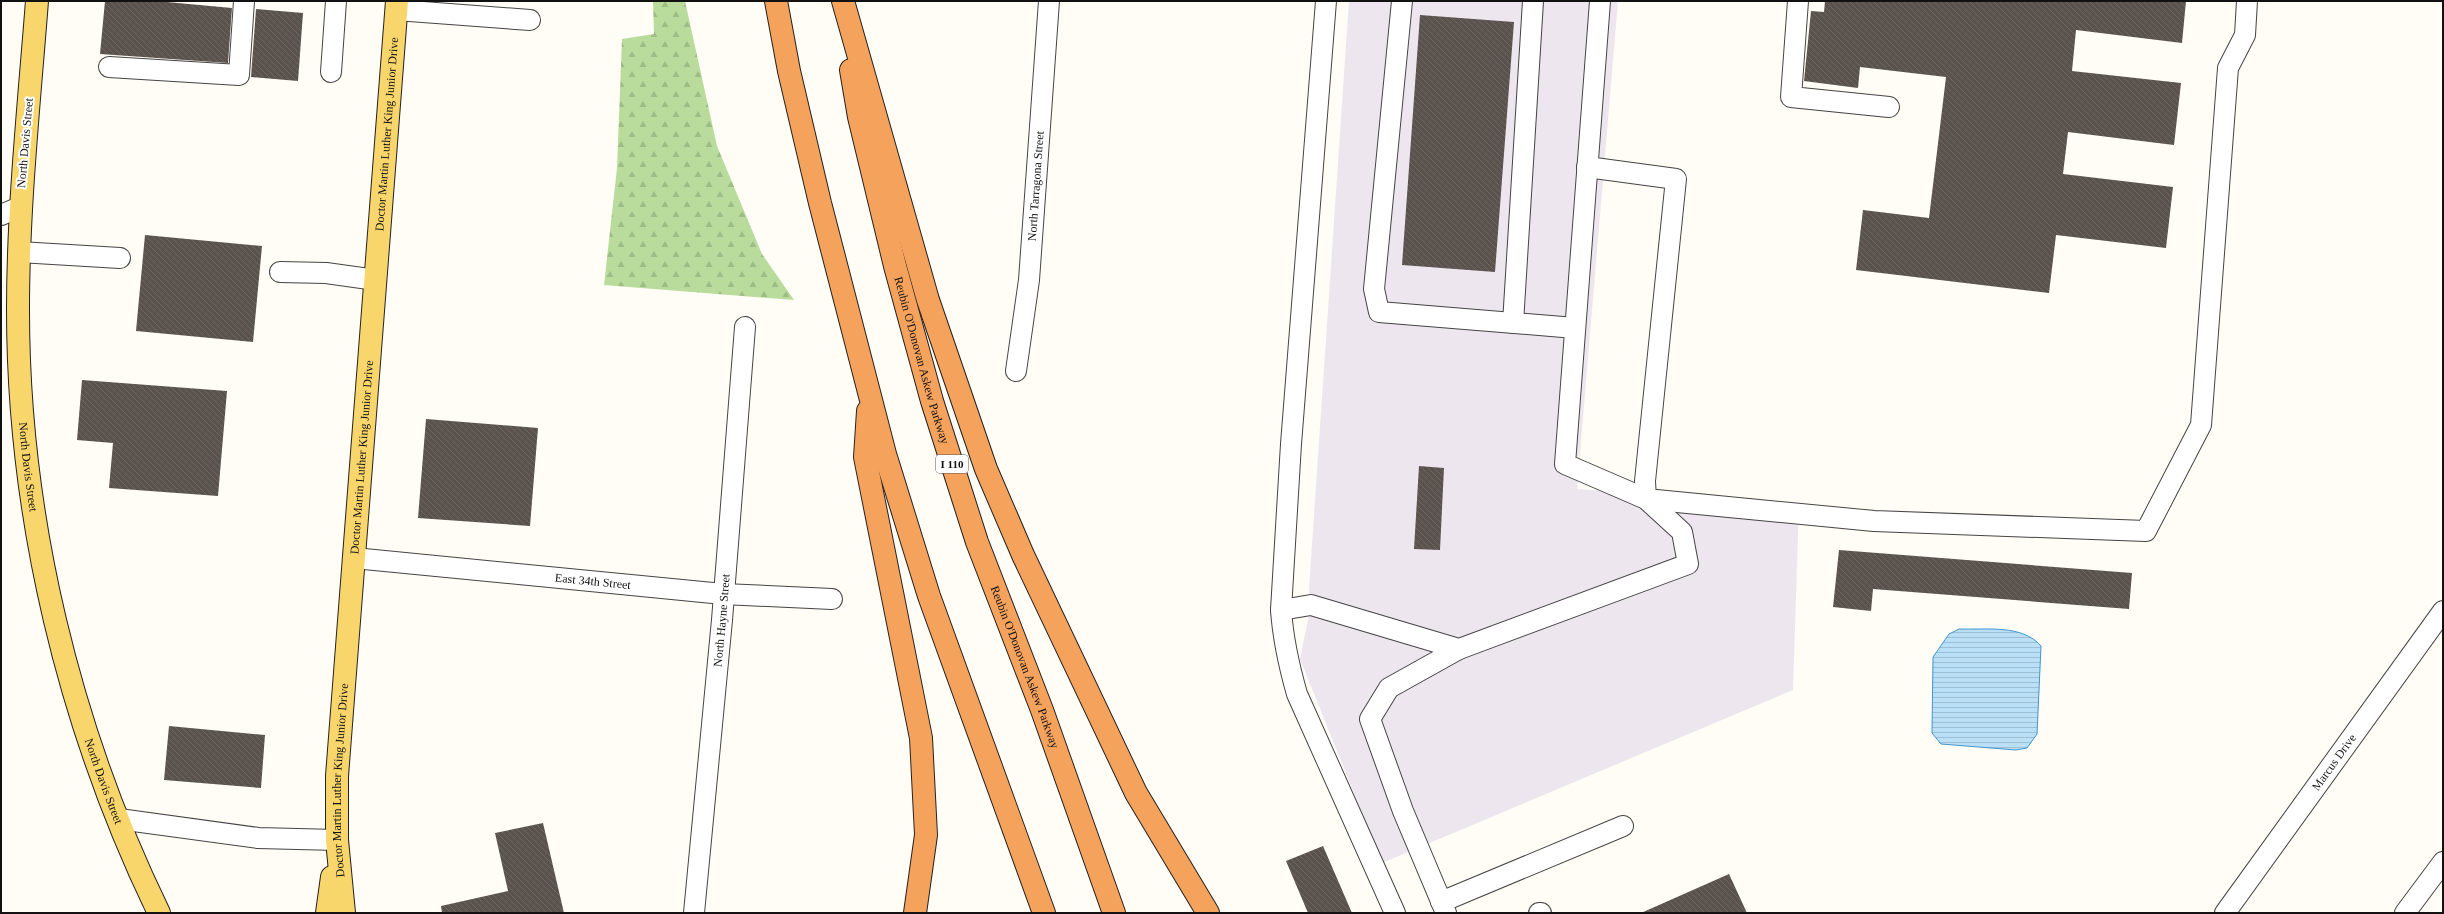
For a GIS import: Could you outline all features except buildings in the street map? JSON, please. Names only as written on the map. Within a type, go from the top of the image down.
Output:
[{"type":"highway","points":[[776,1],[789,71],[820,203],[885,454],[928,596],[1044,913]]},
{"type":"highway","name":"Reubin O'Donovan Askew Parkway","points":[[839,1],[859,117],[895,266],[932,401],[977,542],[1042,710],[1114,913]]},
{"type":"highway","points":[[843,1],[928,300],[986,469],[1023,555],[1136,793],[1208,913]]},
{"type":"highway","points":[[869,390],[865,457],[921,738],[926,835],[915,913]]},
{"type":"main road","name":"North Davis Street","points":[[37,1],[11,211],[19,252],[18,312],[21,394],[30,476],[42,557],[60,637],[87,733],[119,820],[159,913]]},
{"type":"main road","name":"Doctor Martin Luther King Junior Drive","points":[[344,913],[337,840],[337,776],[397,6]]},
{"type":"main road","points":[[327,913],[337,840]]},
{"type":"street","points":[[108,67],[239,75],[244,1]]},
{"type":"street","points":[[331,72],[336,1]]},
{"type":"street","name":"North Tarragona Street","points":[[1016,371],[1029,280],[1049,1]]},
{"type":"street","points":[[1326,1],[1291,444],[1281,610],[1288,663],[1298,694],[1395,913]]},
{"type":"street","points":[[1402,1],[1374,289],[1379,312],[1575,328]]},
{"type":"street","points":[[1513,323],[1533,1]]},
{"type":"street","points":[[1600,1],[1565,464],[1646,499],[1874,521],[2146,531],[2201,425],[2228,68],[2245,35],[2247,1]]},
{"type":"street","points":[[1798,1],[1791,97],[1889,107]]},
{"type":"street","points":[[397,6],[530,20]]},
{"type":"street","points":[[1588,167],[1676,179],[1644,482],[1646,499],[1682,532],[1688,564],[1459,649],[1389,688],[1370,719],[1403,811],[1443,907],[1623,826]]},
{"type":"street","points":[[19,252],[120,258]]},
{"type":"street","points":[[280,272],[326,274],[376,280]]},
{"type":"street","name":"North Hayne Street","points":[[694,913],[723,594],[745,327]]},
{"type":"street","name":"East 34th Street","points":[[354,558],[723,594],[832,599]]},
{"type":"street","points":[[1281,610],[1311,605],[1459,649]]},
{"type":"street","name":"Marcus Drive","points":[[2225,913],[2443,611]]},
{"type":"street","points":[[119,820],[258,838],[337,840]]},
{"type":"street","points":[[2405,913],[2443,862]]},
{"type":"shaded area","points":[[1349,1],[1618,1],[1577,489],[1799,504],[1793,690],[1382,863],[1300,659],[1311,605],[1309,589]]},
{"type":"green space","points":[[653,1],[685,1],[717,146],[762,254],[794,300],[604,285],[617,168],[622,39],[654,34]]},
{"type":"water","points":[[1959,629],[2014,631],[2033,639],[2041,646],[2037,734],[2027,748],[2016,750],[1941,744],[1932,733],[1933,657],[1949,634]]}]
